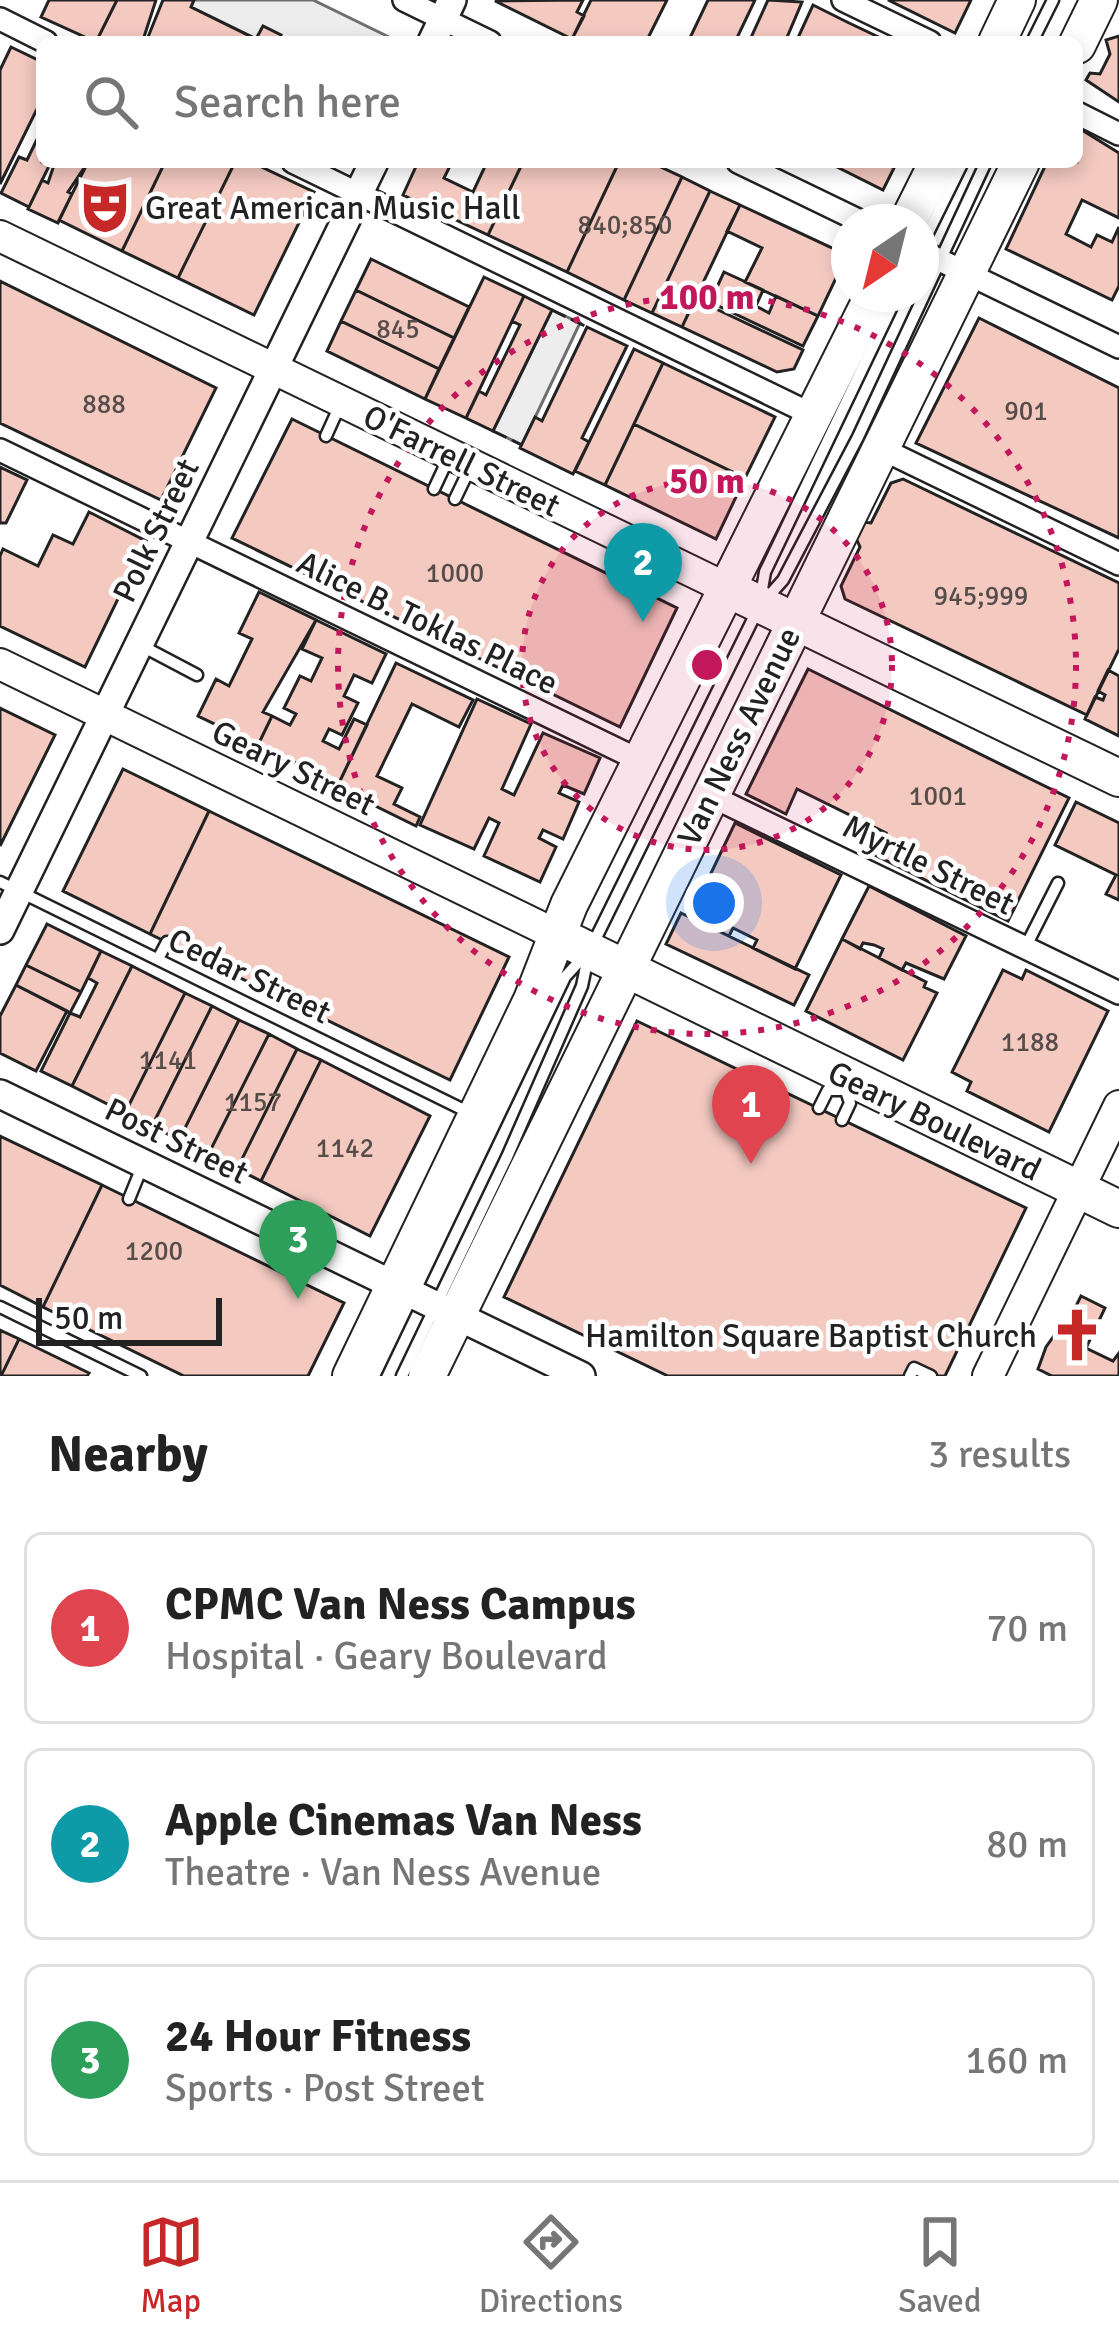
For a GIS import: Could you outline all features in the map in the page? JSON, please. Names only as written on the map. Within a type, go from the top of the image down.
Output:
[{"type":"main road","points":[[1000,36],[1017,0]]},
{"type":"main road","points":[[1081,36],[1099,0]]},
{"type":"main road","points":[[917,204],[935,168]]},
{"type":"main road","name":"Van Ness Avenue","points":[[939,256],[1016,168]]},
{"type":"main road","name":"O'Farrell Street","points":[[0,236],[1119,778]]},
{"type":"main road","name":"Van Ness Avenue","points":[[427,1376],[425,1300],[476,1116],[573,944],[639,760],[865,312]]},
{"type":"main road","name":"Van Ness Avenue","points":[[351,1376],[425,1300],[624,970],[878,447],[920,312]]},
{"type":"main road","name":"Geary Street","points":[[0,664],[573,944]]},
{"type":"main road","name":"Geary Boulevard","points":[[573,944],[845,1084],[1119,1209]]},
{"type":"main road","points":[[988,1376],[1119,1106]]},
{"type":"street","points":[[404,0],[477,36]]},
{"type":"street","points":[[844,0],[918,36]]},
{"type":"street","points":[[0,20],[36,37]]},
{"type":"street","points":[[1083,116],[1119,134]]},
{"type":"street","points":[[305,168],[815,416]]},
{"type":"street","name":"Polk Street","points":[[0,930],[9,887],[105,716],[371,168]]},
{"type":"street","points":[[750,168],[831,207]]},
{"type":"street","points":[[939,259],[1119,346]]},
{"type":"street","points":[[878,447],[1119,564]]},
{"type":"street","points":[[0,450],[189,542]]},
{"type":"street","name":"Alice B. Toklas Place","points":[[189,542],[639,760]]},
{"type":"street","name":"Myrtle Street","points":[[710,795],[1119,993]]},
{"type":"street","name":"Post Street","points":[[0,1094],[581,1376]]},
{"type":"lane","points":[[1035,36],[1053,0]]},
{"type":"lane","points":[[939,251],[961,168]]},
{"type":"lane","points":[[939,254],[983,168]]},
{"type":"lane","points":[[760,605],[765,572],[889,312]]},
{"type":"lane","points":[[402,1376],[425,1300],[565,977],[573,944],[760,605],[782,580],[858,437],[913,312]]},
{"type":"lane","points":[[326,436],[342,402]]},
{"type":"lane","points":[[434,489],[461,460]]},
{"type":"lane","points":[[454,499],[461,460]]},
{"type":"lane","points":[[139,645],[197,675]]},
{"type":"lane","points":[[1025,948],[1058,884]]},
{"type":"lane","name":"Cedar Street","points":[[9,887],[476,1116]]},
{"type":"lane","points":[[158,959],[167,942]]},
{"type":"lane","points":[[374,1376],[425,1300],[544,1072],[582,986],[573,944]]},
{"type":"lane","points":[[819,1108],[828,1090],[845,1084],[850,1103],[842,1120]]},
{"type":"lane","points":[[129,1198],[143,1164]]},
{"type":"lane","points":[[0,1306],[141,1376]]},
{"type":"lane","points":[[910,1376],[914,1368],[931,1376]]},
{"type":"shaded area","points":[[194,0],[313,0],[387,36],[250,36],[191,7]]},
{"type":"shaded area","points":[[552,310],[580,323],[522,445],[493,431]]},
{"type":"building","points":[[49,0],[117,0],[99,36],[83,36],[41,17]]},
{"type":"building","points":[[117,0],[156,0],[144,36],[99,36]]},
{"type":"building","points":[[163,0],[194,0],[191,7],[250,36],[148,36]]},
{"type":"building","points":[[583,0],[577,12],[584,16],[574,36],[566,36],[495,1]]},
{"type":"building","points":[[591,0],[667,0],[649,36],[573,36]]},
{"type":"building","points":[[708,0],[755,0],[738,36],[691,36]]},
{"type":"building","points":[[768,0],[802,2],[788,36],[752,36]]},
{"type":"building","points":[[888,0],[971,0],[955,33]]},
{"type":"building","points":[[813,5],[876,36],[799,36]]},
{"type":"building","points":[[263,26],[281,36],[258,36]]},
{"type":"building","points":[[1119,36],[1119,102],[1086,80],[1090,73],[1100,74],[1110,54],[1106,40]]},
{"type":"building","points":[[11,47],[36,59],[36,111],[0,184],[0,70]]},
{"type":"building","points":[[1083,131],[1119,153],[1119,218],[1082,200],[1066,234],[1091,247],[1097,235],[1112,242],[1119,227],[1119,286],[1112,300],[1006,249],[1044,168],[1083,168]]},
{"type":"building","points":[[36,141],[36,168],[48,168],[29,207],[1,193],[19,157],[27,160]]},
{"type":"building","points":[[53,168],[84,168],[68,192],[72,194],[58,223],[28,209],[42,180],[48,183]]},
{"type":"building","name":"Great American Music Hall","points":[[85,168],[162,168],[122,251],[59,220]]},
{"type":"building","points":[[162,168],[232,168],[178,278],[122,251]]},
{"type":"building","points":[[232,168],[264,168],[314,192],[254,315],[178,278]]},
{"type":"building","points":[[415,168],[449,168],[444,178],[473,192],[484,168],[520,168],[488,235],[403,195]]},
{"type":"building","points":[[520,168],[616,168],[567,272],[488,235]]},
{"type":"building","points":[[616,168],[663,168],[682,177],[624,300],[567,272]]},
{"type":"building","points":[[839,168],[894,168],[883,190]]},
{"type":"building","points":[[682,177],[710,191],[652,313],[624,300]]},
{"type":"building","points":[[710,191],[740,205],[682,327],[652,313]]},
{"type":"building","points":[[740,205],[831,248],[831,289],[818,316],[745,282],[762,248],[727,231]]},
{"type":"building","points":[[371,259],[469,307],[454,338],[356,290]]},
{"type":"building","points":[[724,272],[763,290],[756,306],[769,313],[776,296],[818,316],[803,346],[710,302]]},
{"type":"building","points":[[484,277],[524,296],[466,418],[425,399]]},
{"type":"building","points":[[0,281],[216,388],[161,500],[0,423]]},
{"type":"building","points":[[356,290],[454,338],[439,369],[341,321]]},
{"type":"building","points":[[524,296],[552,310],[493,431],[466,418],[479,391],[486,395],[520,325],[512,321]]},
{"type":"building","points":[[695,299],[803,350],[794,369],[777,372],[682,327]]},
{"type":"building","points":[[979,318],[1119,388],[1119,538],[916,443]]},
{"type":"building","points":[[341,321],[439,369],[425,399],[327,351]]},
{"type":"building","points":[[587,327],[627,346],[582,438],[589,442],[573,474],[520,448],[535,417],[542,421]]},
{"type":"building","points":[[634,349],[663,363],[605,485],[575,471]]},
{"type":"building","points":[[663,363],[775,417],[745,478],[634,424]]},
{"type":"building","points":[[292,419],[677,608],[620,727],[232,538]]},
{"type":"building","points":[[634,424],[745,478],[716,539],[605,485]]},
{"type":"building","points":[[0,467],[27,480],[6,523],[0,523]]},
{"type":"building","points":[[903,479],[1119,583],[1119,649],[1087,715],[845,599],[841,586],[860,547],[855,536],[863,522],[871,523],[891,483]]},
{"type":"building","points":[[89,512],[146,541],[85,667],[0,626],[0,556],[3,549],[38,566],[53,535],[73,544]]},
{"type":"building","points":[[259,592],[316,620],[263,712],[272,716],[258,745],[198,716],[216,679],[229,686],[252,639],[239,633]]},
{"type":"building","points":[[316,620],[386,654],[372,683],[354,675],[344,696],[358,703],[342,735],[329,729],[323,741],[339,749],[354,719],[367,725],[339,783],[258,745],[272,716],[290,725],[296,714],[284,708],[300,676],[311,681],[322,658],[302,649]]},
{"type":"building","points":[[396,663],[473,700],[459,727],[412,704],[377,776],[402,788],[394,804],[420,817],[416,826],[337,787]]},
{"type":"building","points":[[808,669],[1069,798],[1008,921],[875,855],[886,833],[797,789],[786,814],[746,794]]},
{"type":"building","points":[[1108,670],[1119,676],[1119,736],[1085,719],[1095,697],[1103,700],[1105,695],[1098,691]]},
{"type":"building","points":[[477,699],[531,724],[502,789],[514,795],[543,733],[600,758],[584,794],[563,785],[559,793],[579,802],[563,839],[543,830],[539,838],[556,847],[540,882],[484,856],[499,823],[489,818],[474,849],[420,825]]},
{"type":"building","points":[[0,708],[55,735],[0,846]]},
{"type":"building","points":[[123,769],[209,811],[150,934],[63,891]]},
{"type":"building","points":[[1076,802],[1119,823],[1119,900],[1106,894],[1116,875],[1055,845]]},
{"type":"building","points":[[209,811],[509,957],[450,1080],[150,934]]},
{"type":"building","points":[[735,823],[841,875],[795,969],[753,948],[757,940],[733,928],[729,936],[690,917]]},
{"type":"building","points":[[869,886],[966,936],[944,979],[906,963],[902,970],[879,958],[883,949],[863,943],[860,949],[842,939]]},
{"type":"building","points":[[681,913],[809,975],[794,1005],[666,944]]},
{"type":"building","points":[[47,924],[101,951],[81,992],[26,965]]},
{"type":"building","points":[[842,939],[926,982],[924,987],[937,993],[903,1060],[806,1011]]},
{"type":"building","points":[[101,951],[132,966],[72,1086],[41,1071],[70,1013],[80,1017],[97,983],[88,978]]},
{"type":"building","points":[[26,965],[81,992],[70,1013],[16,985]]},
{"type":"building","points":[[132,966],[185,993],[125,1113],[72,1086]]},
{"type":"building","points":[[1003,970],[1022,979],[1026,970],[1108,1011],[1049,1132],[967,1091],[971,1082],[952,1072]]},
{"type":"building","points":[[16,985],[67,1011],[36,1071],[0,1053],[0,1016]]},
{"type":"building","points":[[185,993],[212,1006],[152,1126],[125,1113]]},
{"type":"building","points":[[212,1006],[239,1020],[179,1140],[152,1126]]},
{"type":"building","points":[[239,1020],[269,1034],[208,1155],[179,1140]]},
{"type":"building","points":[[637,1021],[1026,1208],[945,1376],[668,1376],[504,1297]]},
{"type":"building","points":[[269,1034],[297,1049],[237,1169],[208,1155]]},
{"type":"building","points":[[297,1049],[321,1060],[261,1181],[237,1169]]},
{"type":"building","points":[[321,1060],[430,1116],[370,1236],[261,1181]]},
{"type":"building","points":[[0,1136],[102,1185],[43,1307],[0,1285]]},
{"type":"building","points":[[102,1185],[344,1303],[308,1376],[184,1376],[43,1307]]},
{"type":"building","name":"Hamilton Square Baptist Church","points":[[1081,1296],[1105,1308],[1086,1348],[1113,1361],[1119,1353],[1119,1376],[1052,1376],[1038,1369],[1046,1347],[1056,1333],[1061,1336]]},
{"type":"building","points":[[0,1330],[19,1339],[1,1376],[0,1376]]},
{"type":"building","points":[[19,1339],[89,1373],[1,1376]]},
{"type":"fence","points":[[552,310],[587,327]]},
{"type":"fence","points":[[493,431],[522,445]]},
{"type":"place","name":"Great American Music Hall","points":[[105,207]]},
{"type":"place","name":"Apple Cinemas Van Ness","points":[[643,622]]},
{"type":"place","name":"CPMC Van Ness Campus","points":[[751,1164]]},
{"type":"place","name":"24 Hour Fitness","points":[[298,1299]]},
{"type":"place","name":"Hamilton Square Baptist Church","points":[[1077,1335]]}]
